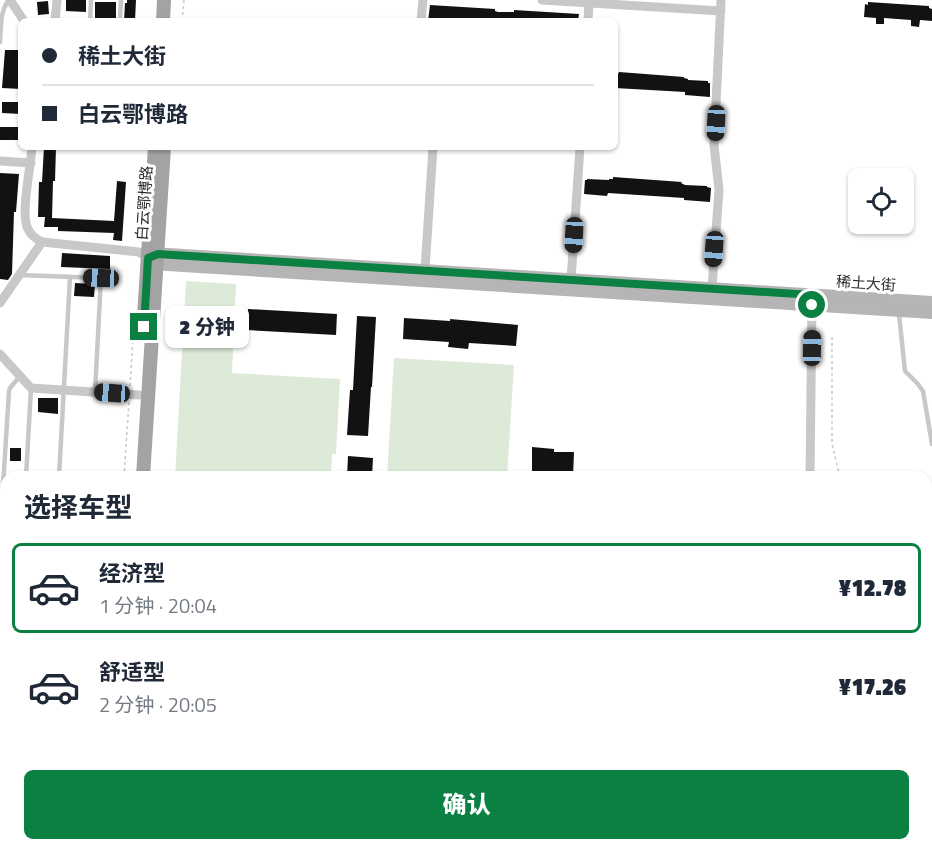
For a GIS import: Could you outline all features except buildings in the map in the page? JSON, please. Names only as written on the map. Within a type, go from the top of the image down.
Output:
[{"type":"main road","points":[[163,18],[164,0]]},
{"type":"main road","points":[[172,18],[174,0]]},
{"type":"main road","name":"白云鄂博路","points":[[143,471],[154,259],[155,150]]},
{"type":"main road","name":"白云鄂博路","points":[[135,471],[139,395],[164,150]]},
{"type":"main road","name":"稀土大街","points":[[154,259],[425,270],[712,288],[898,311],[932,313]]},
{"type":"main road","name":"稀土大街","points":[[154,259],[812,300],[932,302]]},
{"type":"street","points":[[10,0],[22,18]]},
{"type":"street","points":[[55,18],[57,0]]},
{"type":"street","points":[[421,18],[423,0]]},
{"type":"street","points":[[542,0],[615,2],[721,11]]},
{"type":"street","points":[[712,288],[718,190],[714,145],[721,0]]},
{"type":"street","points":[[588,18],[589,3]]},
{"type":"street","points":[[32,150],[25,218],[28,230],[36,239],[42,242],[139,252],[154,259]]},
{"type":"street","points":[[425,270],[433,150]]},
{"type":"street","points":[[571,280],[580,150]]},
{"type":"street","points":[[0,161],[31,163]]},
{"type":"street","points":[[0,303],[42,242]]},
{"type":"street","points":[[810,471],[812,300]]},
{"type":"street","points":[[0,354],[31,388],[139,395]]},
{"type":"lane","points":[[0,42],[2,10],[10,0]]},
{"type":"lane","points":[[90,18],[92,0]]},
{"type":"lane","points":[[120,18],[121,0]]},
{"type":"lane","points":[[19,275],[101,278],[94,392]]},
{"type":"lane","points":[[60,471],[70,277]]},
{"type":"lane","points":[[898,311],[905,371],[923,391],[932,444]]},
{"type":"lane","points":[[4,471],[9,391],[20,376]]},
{"type":"lane","points":[[26,471],[31,388]]},
{"type":"path","points":[[182,18],[184,0]]},
{"type":"path","points":[[832,337],[832,444],[839,471]]},
{"type":"green space","points":[[186,281],[236,284],[232,373],[340,379],[336,454],[332,454],[331,471],[175,471]]},
{"type":"green space","points":[[394,358],[514,365],[507,471],[387,471]]},
{"type":"route","points":[[144,327],[148,258],[158,254],[813,295],[812,305]]}]
